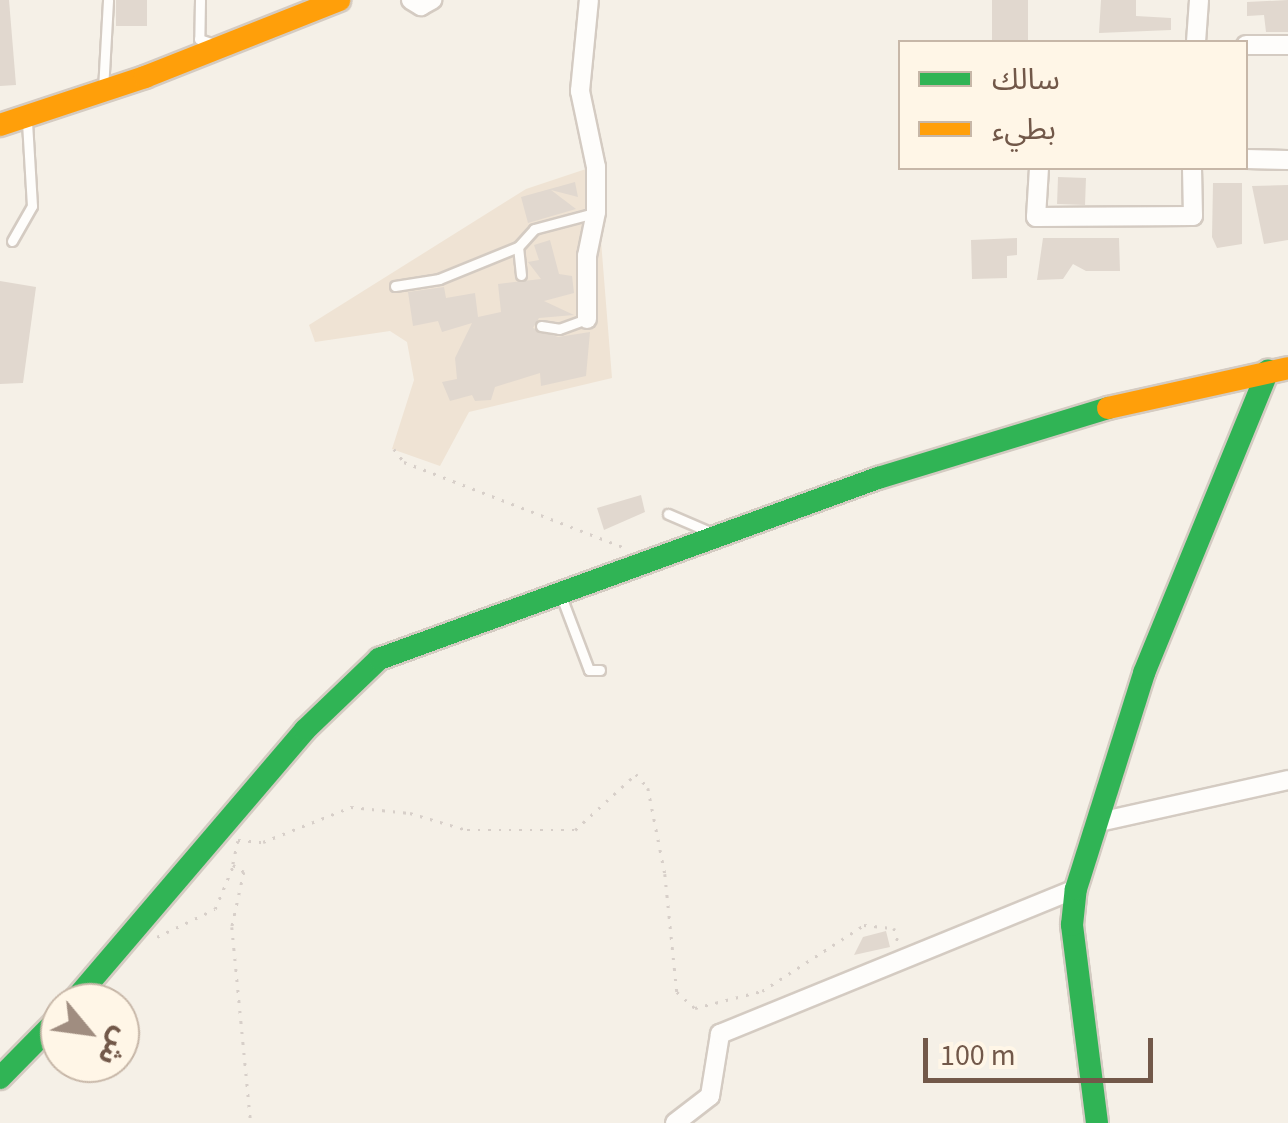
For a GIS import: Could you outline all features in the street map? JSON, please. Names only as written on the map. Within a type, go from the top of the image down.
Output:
[{"type":"street","points":[[0,125],[102,92],[338,0]]},
{"type":"street","points":[[411,0],[420,6],[432,0]]},
{"type":"street","points":[[587,318],[587,256],[596,212],[596,167],[580,91],[589,0]]},
{"type":"street","points":[[1196,40],[1199,0]]},
{"type":"street","points":[[1248,45],[1288,45]]},
{"type":"street","points":[[1248,160],[1288,160]]},
{"type":"street","points":[[1040,170],[1036,217],[1193,216],[1192,170]]},
{"type":"street","points":[[91,983],[232,831],[305,730],[379,659],[556,590],[1080,416],[1278,369]]},
{"type":"street","points":[[1098,1123],[1072,925],[1076,889],[1144,673],[1278,369]]},
{"type":"street","points":[[1099,822],[1288,780]]},
{"type":"street","points":[[675,1123],[710,1096],[720,1034],[902,955],[1076,889]]},
{"type":"street","points":[[0,1078],[40,1037]]},
{"type":"lane","points":[[102,92],[108,0]]},
{"type":"lane","points":[[200,0],[199,39],[221,47]]},
{"type":"lane","points":[[12,241],[32,206],[27,118]]},
{"type":"lane","points":[[395,286],[439,280],[518,247],[534,228],[596,212]]},
{"type":"lane","points":[[518,247],[521,274]]},
{"type":"lane","points":[[541,326],[559,328],[587,318]]},
{"type":"lane","points":[[668,514],[718,536]]},
{"type":"lane","points":[[556,590],[570,608],[589,670],[600,670]]},
{"type":"path","points":[[394,448],[404,462],[603,536]]},
{"type":"path","points":[[148,940],[190,926],[215,908],[234,865],[232,831],[263,842],[351,807],[410,813],[467,830],[575,830],[636,774],[648,788],[665,874],[678,992],[695,1008],[762,992],[864,926],[894,928],[902,955]]},
{"type":"path","points":[[234,865],[244,872],[232,927],[252,1123]]},
{"type":"shaded area","points":[[595,166],[612,378],[469,412],[440,466],[392,449],[414,380],[407,342],[390,331],[315,342],[309,325],[526,189]]},
{"type":"building","points":[[0,0],[9,0],[16,85],[0,86]]},
{"type":"building","points":[[116,0],[147,0],[147,26],[116,26]]},
{"type":"building","points":[[992,0],[1028,0],[1028,40],[992,40]]},
{"type":"building","points":[[1101,0],[1136,0],[1136,16],[1171,18],[1171,30],[1099,33]]},
{"type":"building","points":[[1288,0],[1288,32],[1266,32],[1264,15],[1247,16],[1247,2]]},
{"type":"building","points":[[1058,177],[1086,178],[1085,205],[1057,204]]},
{"type":"building","points":[[575,182],[578,197],[551,190],[576,209],[528,223],[521,197]]},
{"type":"building","points":[[1213,183],[1242,183],[1242,244],[1217,248],[1212,237]]},
{"type":"building","points":[[1288,185],[1288,240],[1264,244],[1252,186]]},
{"type":"building","points":[[1017,238],[1017,255],[1007,256],[1007,278],[972,279],[971,240]]},
{"type":"building","points":[[1043,238],[1119,238],[1120,271],[1086,271],[1073,264],[1063,279],[1037,280]]},
{"type":"building","points":[[550,240],[559,274],[572,276],[574,293],[544,301],[574,315],[539,318],[533,328],[558,337],[590,332],[586,376],[541,386],[540,373],[495,387],[491,400],[475,401],[472,395],[450,401],[442,382],[457,379],[455,358],[472,323],[442,332],[438,321],[413,326],[408,292],[444,287],[446,298],[475,293],[478,317],[501,312],[498,284],[541,279],[528,262],[539,260],[534,245]]},
{"type":"building","points":[[0,281],[36,287],[23,383],[0,384]]},
{"type":"building","points":[[641,495],[645,512],[604,530],[597,508]]},
{"type":"building","points":[[886,931],[890,947],[854,955],[863,937]]},
{"type":"traffic: fast","points":[[1097,1123],[1072,925],[1076,889],[1144,673],[1268,370]]},
{"type":"traffic: fast","points":[[89,983],[305,730],[379,659],[878,478],[1108,408]]},
{"type":"traffic: fast","points":[[0,1078],[40,1037]]},
{"type":"traffic: slow","points":[[0,125],[145,77],[339,0]]},
{"type":"traffic: slow","points":[[1108,408],[1288,368]]}]
